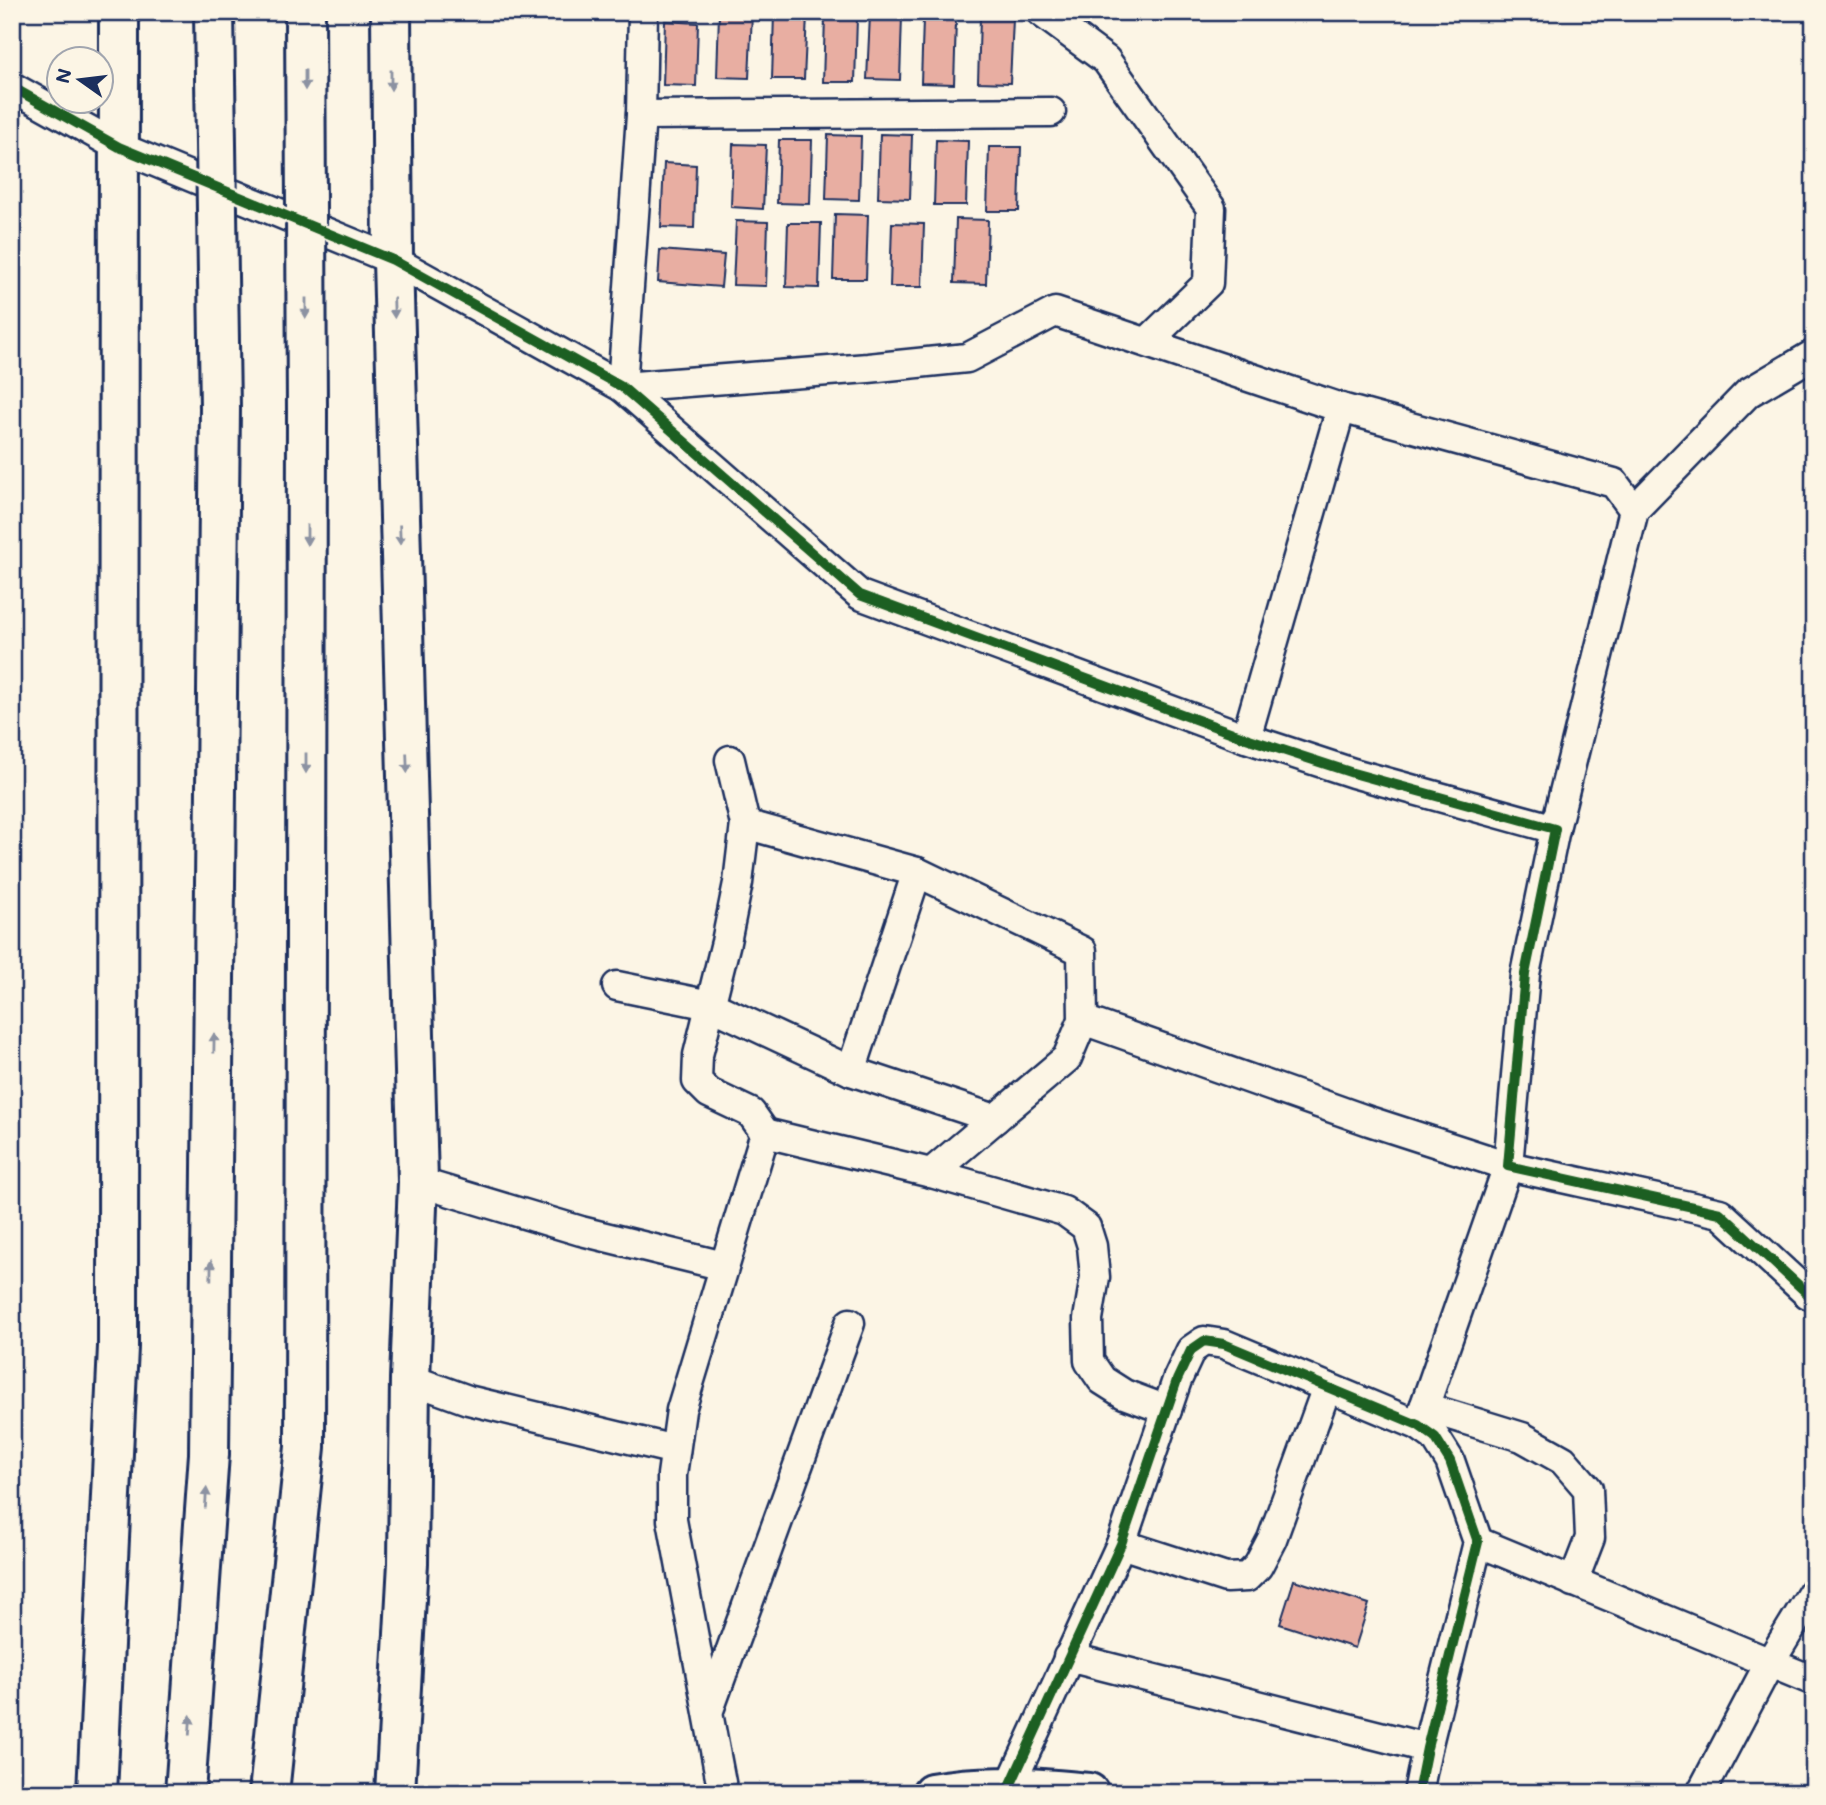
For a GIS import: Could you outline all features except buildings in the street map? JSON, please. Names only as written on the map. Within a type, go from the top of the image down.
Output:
[{"type":"main road","points":[[97,1793],[118,1347],[119,12]]},
{"type":"main road","points":[[185,1793],[209,1454],[220,408],[214,12]]},
{"type":"main road","points":[[268,1793],[306,1447],[305,12]]},
{"type":"main road","points":[[391,12],[393,260],[418,1182],[410,1378],[408,1563],[394,1793]]},
{"type":"main road","points":[[947,1791],[1010,1786],[1089,1793]]},
{"type":"street","points":[[622,387],[641,115],[643,12]]},
{"type":"street","points":[[1041,12],[1105,60],[1211,208],[1208,283],[1147,342]]},
{"type":"street","points":[[12,87],[119,148],[393,260],[622,387],[860,595],[1246,738],[1353,773],[1555,829]]},
{"type":"street","points":[[641,115],[1051,112]]},
{"type":"street","points":[[622,387],[967,358],[1055,312],[1341,408],[1614,483],[1634,510]]},
{"type":"street","points":[[1421,1416],[1508,1166],[1525,974],[1555,829],[1634,510],[1748,393],[1814,354]]},
{"type":"street","points":[[1246,738],[1341,408]]},
{"type":"street","points":[[730,760],[745,824],[738,883],[698,1055],[697,1081],[709,1093],[751,1113],[765,1133],[931,1173],[1064,1211],[1086,1227],[1092,1246],[1095,1276],[1088,1319],[1089,1361],[1102,1380],[1124,1394],[1167,1410]]},
{"type":"street","points":[[745,824],[917,872],[1082,951],[1083,1020],[1067,1058],[931,1173]]},
{"type":"street","points":[[851,1071],[917,872]]},
{"type":"street","points":[[617,986],[710,1005],[851,1071],[995,1119]]},
{"type":"street","points":[[1083,1020],[1369,1121],[1508,1166],[1720,1213],[1808,1294],[1814,1296]]},
{"type":"street","points":[[723,1793],[672,1520],[671,1475],[681,1410],[765,1133]]},
{"type":"street","points":[[418,1182],[581,1231],[724,1266]]},
{"type":"street","points":[[708,1713],[850,1324]]},
{"type":"street","points":[[1010,1786],[1121,1544],[1177,1380],[1191,1350],[1205,1340],[1224,1344],[1327,1387],[1421,1416],[1522,1437],[1563,1460],[1588,1489],[1590,1538],[1573,1582]]},
{"type":"street","points":[[410,1378],[468,1400],[675,1450]]},
{"type":"street","points":[[1121,1544],[1226,1578],[1247,1577],[1258,1566],[1272,1539],[1327,1387]]},
{"type":"street","points":[[1418,1793],[1478,1542],[1450,1461],[1421,1416]]},
{"type":"street","points":[[1478,1542],[1814,1681]]},
{"type":"street","points":[[1701,1793],[1769,1664],[1814,1590]]},
{"type":"street","points":[[1068,1657],[1427,1748]]},
{"type":"cycle path","points":[[12,87],[119,147],[393,260],[622,387],[860,595],[1246,738],[1353,773],[1555,829],[1525,974],[1508,1166],[1720,1213],[1808,1294],[1814,1296]]},
{"type":"cycle path","points":[[1010,1786],[1121,1544],[1177,1380],[1191,1350],[1204,1341],[1224,1344],[1418,1425],[1435,1437],[1450,1461],[1478,1542],[1418,1793]]}]
